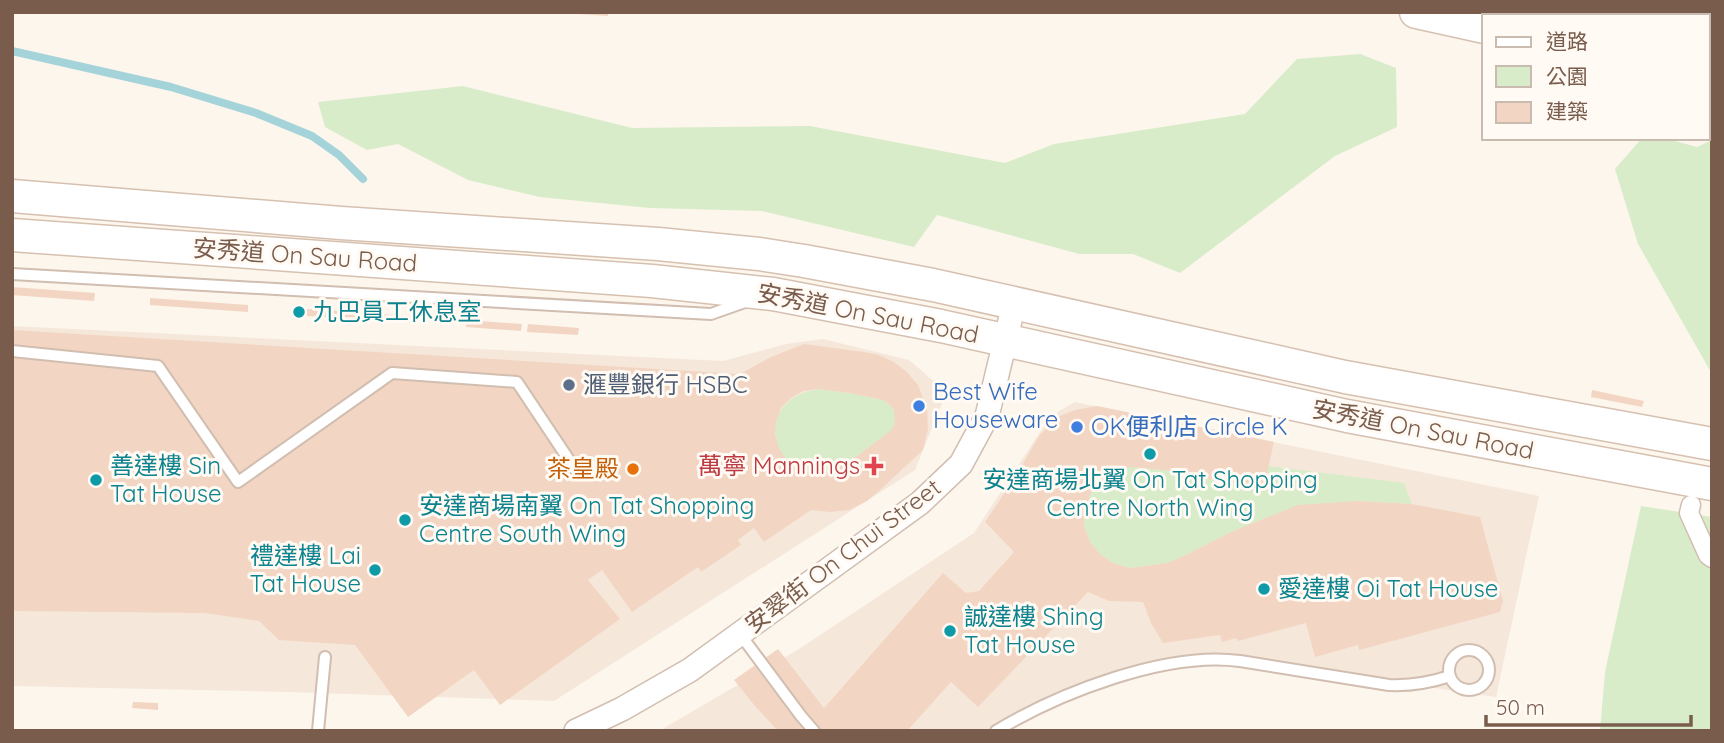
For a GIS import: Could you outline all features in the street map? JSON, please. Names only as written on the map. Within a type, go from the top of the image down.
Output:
[{"type":"main road","points":[[1416,12],[1482,27]]},
{"type":"main road","name":"安秀道 On Sau Road","points":[[12,196],[341,223],[658,244],[804,261],[933,285],[1345,377],[1712,444]]},
{"type":"main road","name":"安秀道 On Sau Road","points":[[12,235],[652,281],[772,294],[1005,341],[1702,495]]},
{"type":"street","name":"安翠街 On Chui Street","points":[[576,731],[622,709],[690,670],[920,503],[961,464],[988,416],[1014,304]]},
{"type":"street","points":[[1702,495],[1689,513],[1708,555],[1712,558]]},
{"type":"lane","points":[[12,274],[711,314],[772,294]]},
{"type":"lane","points":[[12,351],[158,366],[238,482],[392,373],[517,382],[575,469]]},
{"type":"lane","points":[[740,634],[814,731]]},
{"type":"lane","points":[[318,731],[325,657]]},
{"type":"lane","points":[[996,731],[1038,708],[1103,682],[1165,665],[1207,659],[1240,660],[1389,685],[1409,686],[1450,676]]},
{"type":"shaded area","name":"安達商場南翼 On Tat Shopping Centre South Wing","points":[[12,326],[723,361],[786,344],[823,339],[909,360],[936,383],[943,401],[915,470],[554,701],[12,686]]},
{"type":"shaded area","points":[[1075,402],[1539,496],[1496,697],[1218,656],[1145,666],[1057,697],[1006,731],[659,731],[799,649],[974,533],[1044,426],[1059,411]]},
{"type":"green space","points":[[1360,54],[1396,68],[1397,127],[1335,156],[1180,273],[1133,254],[1079,254],[937,215],[914,247],[762,211],[650,208],[540,197],[468,180],[398,144],[367,150],[325,127],[318,102],[463,86],[632,128],[810,126],[1005,163],[1054,144],[1245,114],[1297,59]]},
{"type":"green space","points":[[1640,140],[1671,140],[1697,147],[1712,140],[1712,374],[1638,244],[1615,169]]},
{"type":"green space","points":[[818,389],[883,400],[894,411],[894,426],[854,458],[834,469],[823,472],[802,470],[780,451],[775,435],[776,424],[778,415],[790,401]]},
{"type":"green space","points":[[1268,466],[1404,483],[1412,504],[1357,501],[1231,532],[1167,563],[1131,568],[1115,564],[1101,555],[1090,542],[1084,526],[1085,508],[1101,479],[1116,470],[1132,467],[1172,471],[1262,491]]},
{"type":"green space","points":[[1641,506],[1712,517],[1712,731],[1600,731],[1605,672]]},
{"type":"building","points":[[608,12],[608,16],[577,14]]},
{"type":"building","points":[[12,287],[95,293],[94,301],[12,295]]},
{"type":"building","points":[[150,298],[248,305],[248,312],[150,305]]},
{"type":"building","points":[[307,309],[357,312],[357,319],[307,316]]},
{"type":"building","points":[[362,313],[411,316],[411,323],[361,320]]},
{"type":"building","points":[[467,320],[522,324],[521,331],[466,327]]},
{"type":"building","points":[[528,324],[579,328],[578,335],[527,332]]},
{"type":"building","name":"安達商場南翼 On Tat Shopping Centre South Wing","points":[[12,330],[740,374],[771,357],[804,344],[879,355],[894,362],[918,385],[927,408],[928,429],[923,450],[867,501],[849,510],[811,510],[764,542],[754,528],[738,540],[741,545],[701,572],[698,567],[632,612],[602,570],[588,580],[620,619],[500,705],[474,670],[408,717],[355,645],[279,640],[259,621],[204,613],[12,611]],"holes":[[[818,389],[887,402],[894,410],[894,426],[860,454],[835,469],[823,473],[796,468],[786,459],[775,435],[781,408],[803,391]]]},
{"type":"building","points":[[1592,390],[1644,401],[1642,407],[1591,397]]},
{"type":"building","points":[[1097,406],[1274,442],[1263,491],[1172,471],[1132,467],[1116,470],[1101,479],[1085,508],[1084,526],[1090,542],[1101,555],[1115,564],[1131,568],[1167,563],[1231,532],[1298,505],[1357,501],[1412,504],[1480,517],[1503,601],[1500,612],[1359,650],[1358,645],[1315,657],[1306,623],[1238,641],[1236,638],[1222,642],[1220,635],[1163,643],[1143,602],[1109,601],[1088,592],[978,707],[951,682],[907,731],[778,731],[734,680],[778,649],[824,708],[943,573],[966,593],[979,591],[1014,552],[985,522],[1039,436],[1057,417]]},
{"type":"building","points":[[133,702],[158,703],[158,710],[132,708]]},
{"type":"waterway","points":[[12,51],[171,87],[256,113],[312,136],[339,155],[363,179]]},
{"type":"place","name":"九巴員工休息室","points":[[299,312]]},
{"type":"place","name":"滙豐銀行 HSBC","points":[[569,385]]},
{"type":"place","name":"Best Wife Houseware","points":[[919,406]]},
{"type":"place","name":"OK便利店 Circle K","points":[[1077,427]]},
{"type":"place","name":"安達商場北翼 On Tat Shopping Centre North Wing","points":[[1150,454]]},
{"type":"place","name":"萬寧 Mannings","points":[[874,466]]},
{"type":"place","name":"茶皇殿","points":[[633,469]]},
{"type":"place","name":"善達樓 Sin Tat House","points":[[96,480]]},
{"type":"place","name":"安達商場南翼 On Tat Shopping Centre South Wing","points":[[405,520]]},
{"type":"place","name":"禮達樓 Lai Tat House","points":[[375,570]]},
{"type":"place","name":"愛達樓 Oi Tat House","points":[[1264,589]]},
{"type":"place","name":"誠達樓 Shing Tat House","points":[[950,631]]}]
